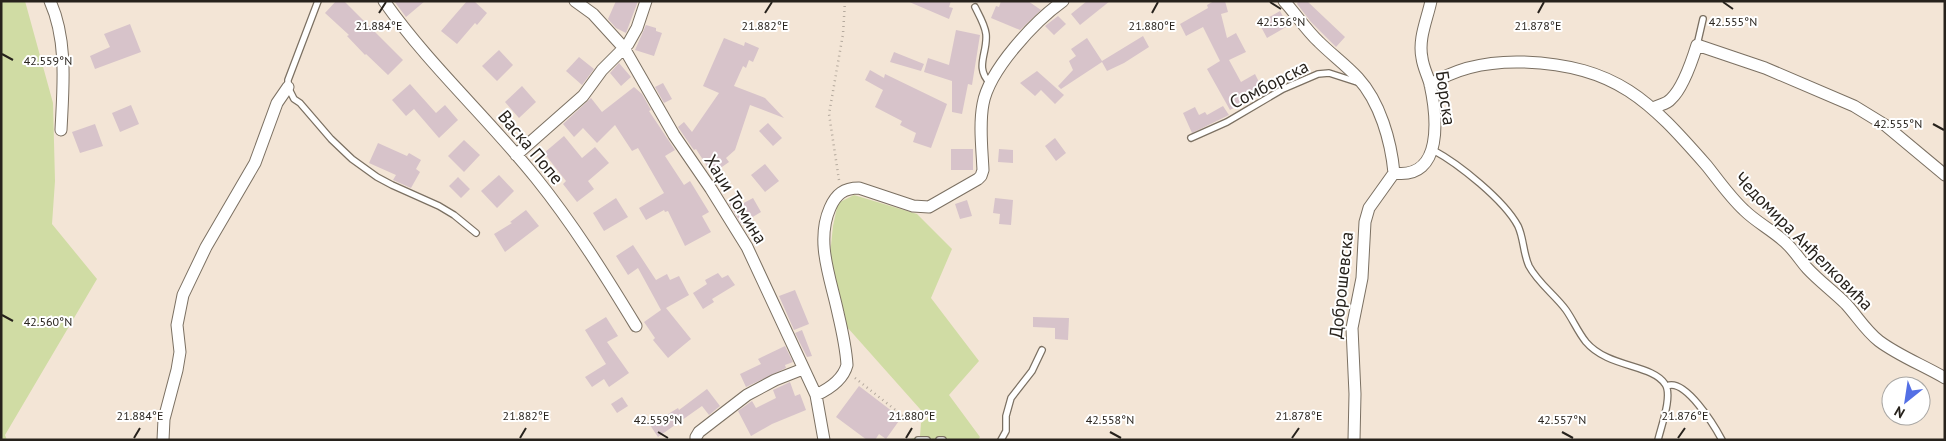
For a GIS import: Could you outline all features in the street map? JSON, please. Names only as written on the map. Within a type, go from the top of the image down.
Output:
[{"type":"street","points":[[50,1],[58,17],[62,55],[64,81],[61,130]]},
{"type":"street","name":"Васка Попе","points":[[384,1],[422,50],[536,178],[597,261],[636,326]]},
{"type":"street","name":"Хаџи Томина","points":[[575,1],[593,14],[624,48],[674,135],[711,188],[747,247],[816,395],[824,440]]},
{"type":"street","points":[[516,155],[583,96],[602,70],[633,38],[646,1]]},
{"type":"street","points":[[816,395],[827,390],[846,371],[847,356],[826,263],[824,243],[828,213],[836,196],[850,188],[859,188],[912,206],[929,207],[982,176],[982,105],[990,84],[1007,57],[1035,26],[1063,1]]},
{"type":"street","points":[[1284,1],[1317,40],[1368,91],[1379,114],[1388,141],[1394,173]]},
{"type":"street","name":"Борска","points":[[1394,173],[1404,174],[1420,168],[1433,150],[1435,121],[1430,85],[1422,58],[1421,42],[1431,1]]},
{"type":"street","points":[[1654,108],[1667,103],[1673,97],[1687,71],[1697,45],[1765,68],[1854,106],[1885,125],[1945,175]]},
{"type":"street","name":"Чедомира Анђелковића","points":[[1430,85],[1451,74],[1480,66],[1512,62],[1547,63],[1579,69],[1606,78],[1637,95],[1654,108],[1742,208],[1786,242],[1812,272],[1873,335],[1891,349],[1945,378]]},
{"type":"street","points":[[163,440],[164,419],[180,352],[177,325],[183,295],[206,247],[256,163],[277,103],[288,87]]},
{"type":"street","name":"Доброшевска","points":[[1354,440],[1355,394],[1352,328],[1362,278],[1365,222],[1368,208],[1394,173]]},
{"type":"street","points":[[696,440],[699,432],[747,395],[775,380],[803,369]]},
{"type":"lane","points":[[318,1],[288,80],[288,87],[294,99],[363,168],[392,185],[439,206],[454,215],[476,233]]},
{"type":"lane","points":[[975,7],[986,35],[981,67],[984,77],[990,84]]},
{"type":"lane","points":[[1697,45],[1703,19]]},
{"type":"lane","name":"Сомборска","points":[[1191,138],[1227,122],[1283,89],[1318,74],[1329,73],[1362,83]]},
{"type":"lane","points":[[1433,150],[1480,184],[1514,220],[1521,235],[1530,267],[1565,309],[1588,343],[1606,358],[1655,375],[1667,386],[1668,394],[1658,440]]},
{"type":"lane","points":[[1001,440],[1006,431],[1006,416],[1011,398],[1032,371],[1042,350]]},
{"type":"lane","points":[[1667,386],[1673,384],[1679,386],[1691,396],[1722,440]]},
{"type":"lane","points":[[918,440],[927,440]]},
{"type":"path","points":[[841,192],[829,114],[843,34],[845,1]]},
{"type":"path","points":[[846,371],[903,416]]},
{"type":"green space","points":[[1,1],[25,1],[53,103],[55,181],[52,224],[97,279],[5,435],[7,440],[1,440]]},
{"type":"green space","points":[[854,195],[917,214],[952,249],[931,298],[979,361],[949,395],[980,437],[978,440],[908,440],[920,436],[921,423],[928,418],[847,327],[830,255],[838,203]]},
{"type":"building","points":[[336,1],[344,1],[403,60],[388,75],[365,55],[347,36],[349,35],[325,13]]},
{"type":"building","points":[[394,1],[425,1],[406,17]]},
{"type":"building","points":[[467,1],[474,1],[487,13],[477,25],[475,23],[457,44],[441,31]]},
{"type":"building","points":[[616,1],[638,1],[626,33],[616,28],[608,19]]},
{"type":"building","points":[[907,1],[951,1],[949,7],[953,8],[949,19]]},
{"type":"building","points":[[1001,1],[1028,1],[1041,10],[1020,30],[991,18],[996,6],[999,7]]},
{"type":"building","points":[[1087,1],[1110,1],[1080,25],[1071,14]]},
{"type":"building","points":[[1214,1],[1225,1],[1228,12],[1221,14],[1227,38],[1236,33],[1246,52],[1229,60],[1241,82],[1255,74],[1264,92],[1230,110],[1207,69],[1220,61],[1203,27],[1186,36],[1180,24],[1208,8],[1207,5]]},
{"type":"building","points":[[1298,1],[1307,1],[1345,37],[1336,47],[1311,22],[1297,4]]},
{"type":"building","points":[[1280,11],[1286,22],[1288,18],[1293,23],[1267,38],[1259,23]]},
{"type":"building","points":[[1058,16],[1066,24],[1054,35],[1045,26]]},
{"type":"building","points":[[130,24],[141,52],[95,69],[90,56],[110,47],[104,34]]},
{"type":"building","points":[[646,25],[656,28],[656,31],[662,33],[654,56],[635,50]]},
{"type":"building","points":[[956,30],[980,35],[972,85],[968,84],[962,114],[952,112],[952,81],[924,72],[928,58],[949,65]]},
{"type":"building","points":[[1143,36],[1149,47],[1124,63],[1107,71],[1102,62],[1061,89],[1058,86],[1073,70],[1069,61],[1076,56],[1071,49],[1087,38],[1102,61]]},
{"type":"building","points":[[724,38],[744,46],[745,42],[759,48],[753,62],[749,60],[746,68],[743,66],[734,86],[765,98],[784,118],[750,105],[735,150],[726,158],[729,162],[712,174],[696,149],[694,150],[678,127],[684,122],[692,132],[719,93],[703,86]]},
{"type":"building","points":[[499,50],[513,65],[497,81],[482,66]]},
{"type":"building","points":[[894,52],[924,64],[921,71],[890,62]]},
{"type":"building","points":[[579,57],[594,69],[582,85],[566,71]]},
{"type":"building","points":[[619,63],[631,77],[621,86],[610,73]]},
{"type":"building","points":[[870,70],[884,78],[885,74],[947,104],[931,148],[913,142],[916,133],[900,125],[902,121],[875,107],[883,90],[865,80]]},
{"type":"building","points":[[1037,71],[1064,95],[1055,104],[1041,90],[1035,96],[1020,83]]},
{"type":"building","points":[[663,83],[672,99],[664,103],[655,87]]},
{"type":"building","points":[[410,84],[436,113],[445,105],[458,120],[439,138],[414,109],[406,116],[392,100]]},
{"type":"building","points":[[522,86],[536,102],[519,118],[505,102]]},
{"type":"building","points":[[634,87],[642,94],[651,110],[649,111],[675,150],[665,156],[684,185],[690,181],[709,212],[702,216],[711,232],[685,246],[668,211],[665,212],[664,210],[646,220],[639,208],[664,193],[638,148],[632,151],[615,125],[597,143],[583,128],[574,137],[563,124],[591,98],[602,112]]},
{"type":"building","points":[[131,105],[139,124],[120,132],[112,113]]},
{"type":"building","points":[[1223,106],[1229,115],[1192,133],[1183,113],[1195,107],[1199,115],[1205,112],[1207,115]]},
{"type":"building","points":[[768,123],[782,138],[773,146],[759,131]]},
{"type":"building","points":[[95,124],[103,146],[80,153],[72,132]]},
{"type":"building","points":[[564,136],[582,158],[595,147],[609,163],[588,181],[594,189],[577,202],[563,184],[566,181],[544,153]]},
{"type":"building","points":[[1055,138],[1066,153],[1056,161],[1045,146]]},
{"type":"building","points":[[464,140],[480,155],[464,172],[448,156]]},
{"type":"building","points":[[378,143],[407,156],[409,153],[421,160],[416,169],[420,172],[411,188],[393,180],[396,175],[369,163]]},
{"type":"building","points":[[951,149],[973,149],[973,170],[951,170]]},
{"type":"building","points":[[999,149],[1013,150],[1013,163],[998,162]]},
{"type":"building","points":[[765,164],[779,181],[765,192],[751,175]]},
{"type":"building","points":[[499,175],[514,191],[497,208],[481,191]]},
{"type":"building","points":[[458,177],[470,189],[461,198],[449,186]]},
{"type":"building","points":[[616,198],[628,217],[604,231],[593,213]]},
{"type":"building","points":[[736,198],[740,205],[753,198],[761,212],[741,224],[728,202]]},
{"type":"building","points":[[995,198],[1013,200],[1011,225],[999,224],[1000,214],[993,213]]},
{"type":"building","points":[[967,200],[972,216],[960,219],[955,204]]},
{"type":"building","points":[[526,210],[539,226],[505,252],[494,234],[512,223],[510,222]]},
{"type":"building","points":[[633,245],[656,280],[667,274],[670,280],[679,276],[689,295],[666,308],[691,339],[668,358],[653,340],[655,338],[644,322],[661,310],[638,268],[628,275],[616,256]]},
{"type":"building","points":[[718,273],[722,278],[728,275],[735,285],[712,299],[714,302],[703,309],[693,293],[707,284],[705,280]]},
{"type":"building","points":[[795,290],[809,324],[794,330],[779,296]]},
{"type":"building","points":[[606,317],[618,336],[607,342],[629,373],[609,387],[604,379],[592,387],[585,377],[606,364],[585,330]]},
{"type":"building","points":[[1033,317],[1069,318],[1068,340],[1055,339],[1055,328],[1033,327]]},
{"type":"building","points":[[802,330],[812,356],[807,357],[795,333]]},
{"type":"building","points":[[785,346],[793,362],[785,365],[786,368],[746,387],[740,374],[761,364],[758,359]]},
{"type":"building","points":[[790,382],[795,396],[800,394],[806,410],[772,424],[751,436],[738,411],[752,401],[756,408],[776,398],[773,390]]},
{"type":"building","points":[[859,386],[901,418],[886,439],[879,434],[875,440],[867,440],[836,417]]},
{"type":"building","points":[[707,389],[720,406],[709,415],[702,406],[658,437],[650,425],[678,408],[679,410]]},
{"type":"building","points":[[622,397],[628,406],[617,413],[611,404]]}]
